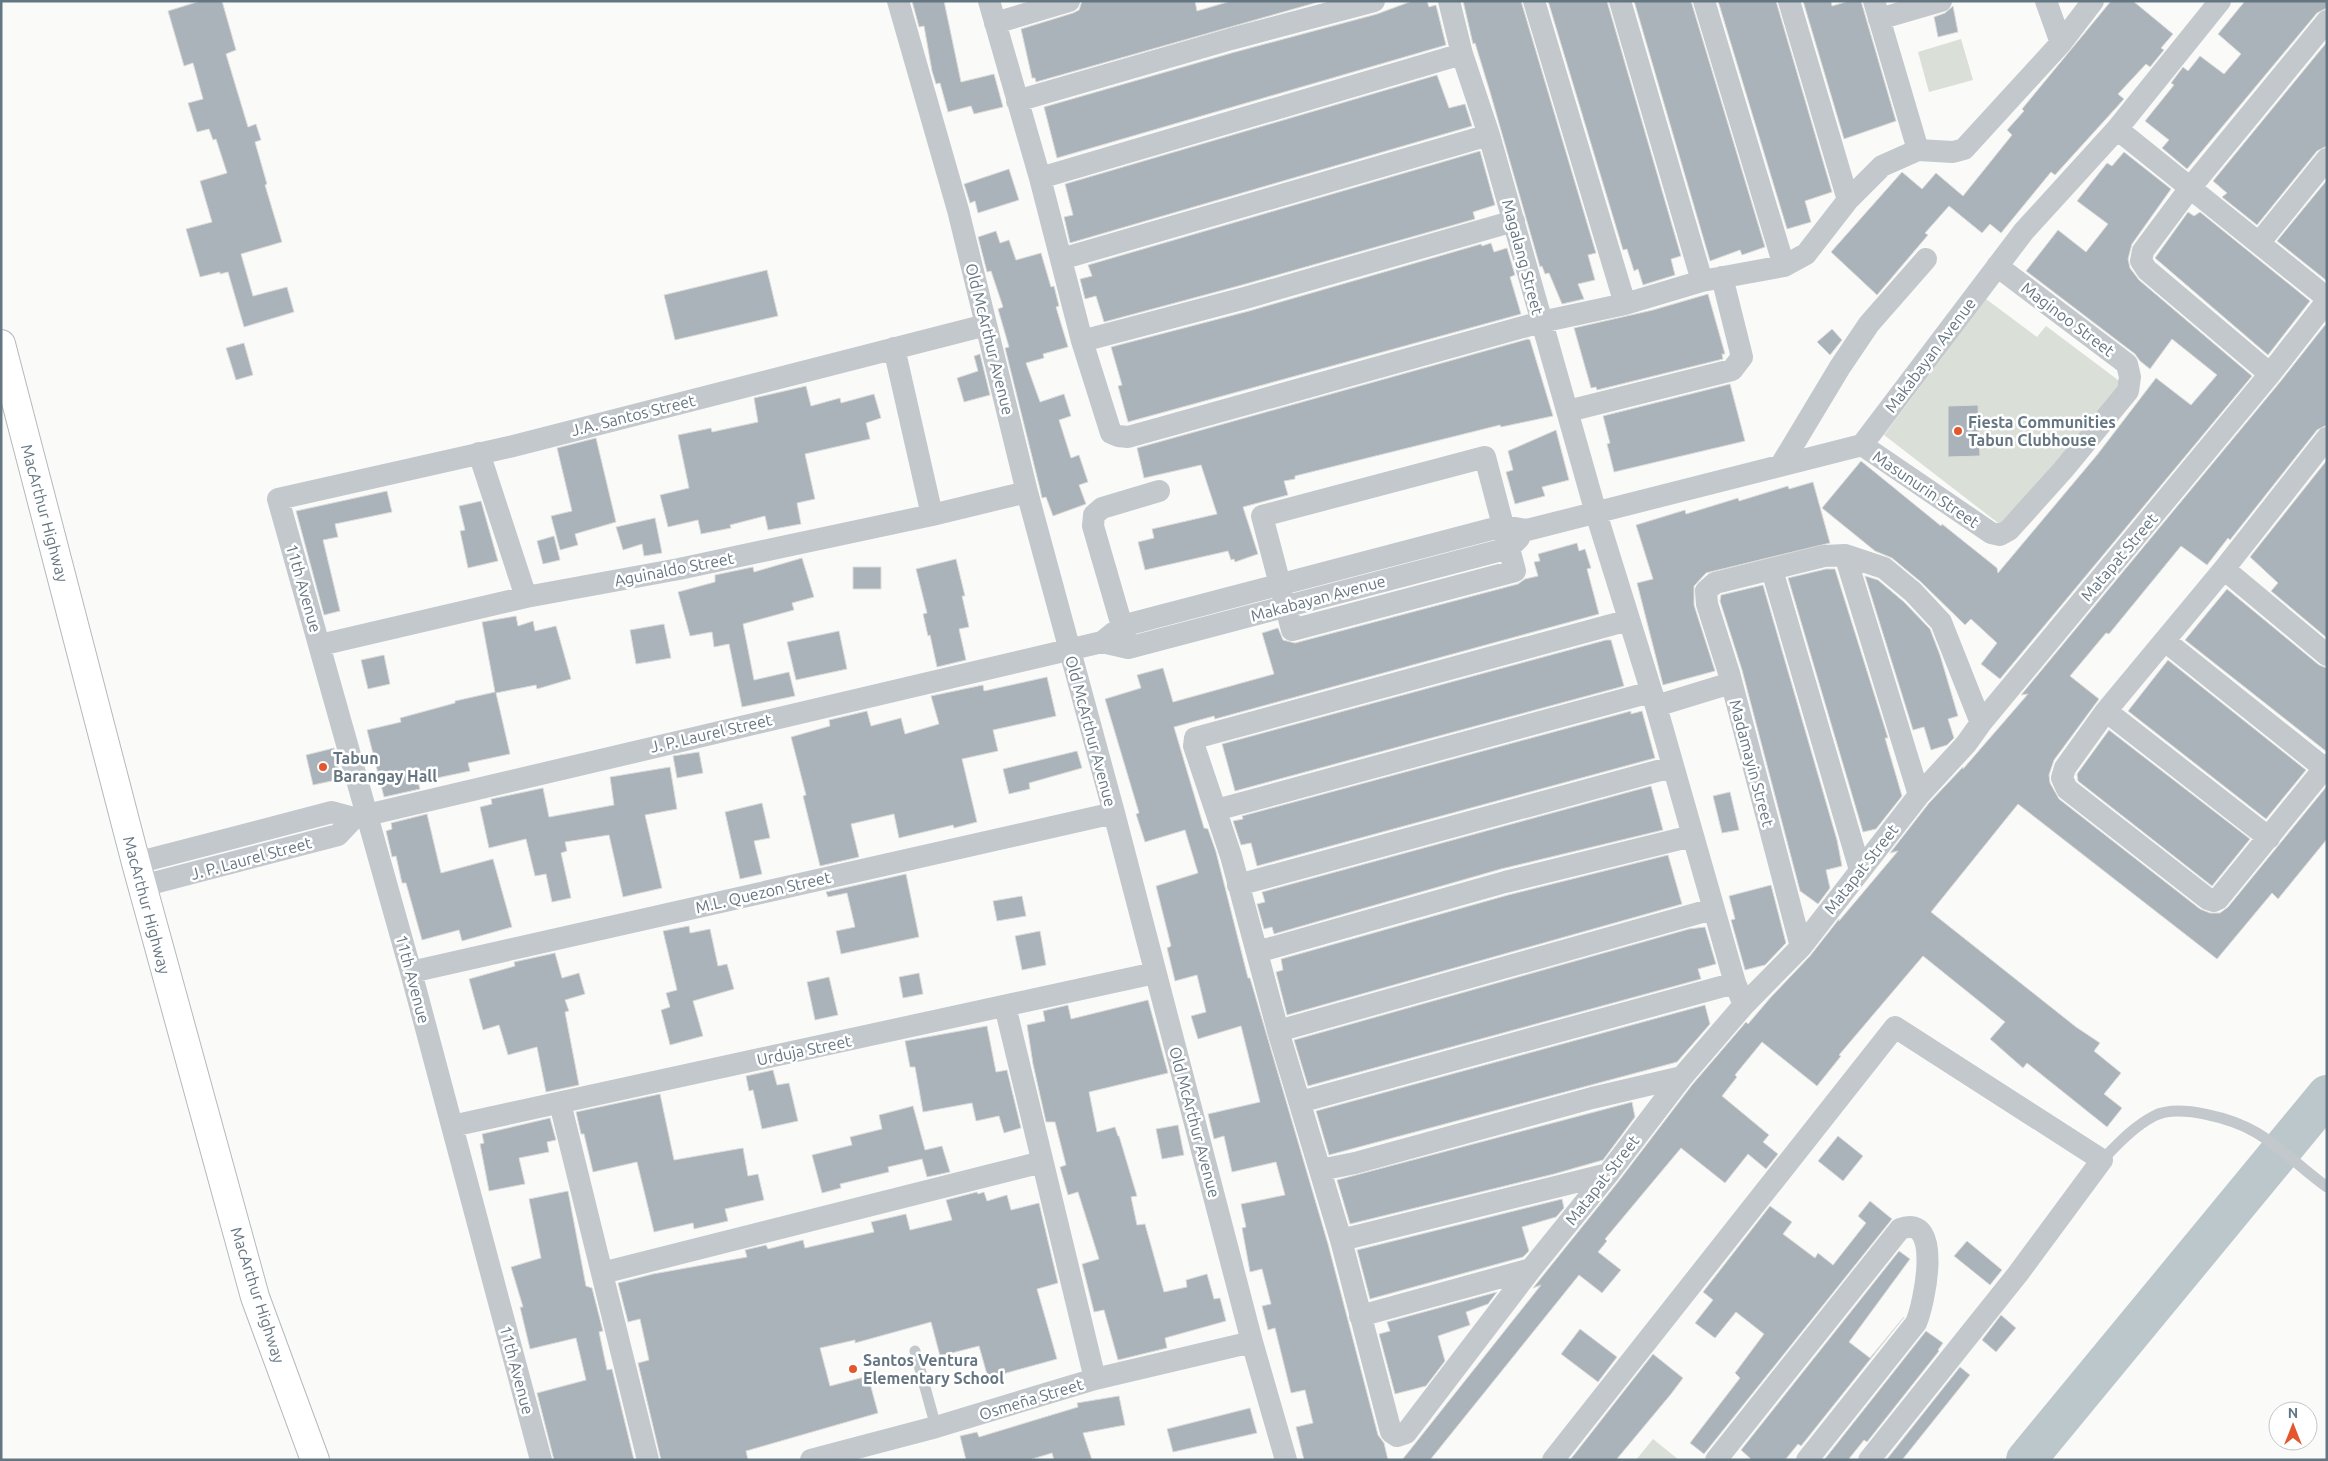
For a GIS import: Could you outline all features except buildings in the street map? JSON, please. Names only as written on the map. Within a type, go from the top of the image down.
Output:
[{"type":"highway","name":"MacArthur Highway","points":[[1,344],[139,875],[255,1297],[314,1460]]},
{"type":"street","name":"Old McArthur Avenue","points":[[898,1],[958,210],[1027,492],[1114,813],[1252,1342],[1286,1460]]},
{"type":"street","points":[[989,1],[1040,178],[1082,341],[1112,433],[1128,437],[1541,322],[1625,304],[1712,279],[1784,266],[1806,254],[1848,200],[1882,166],[1918,150],[1953,152],[1964,149],[2060,44],[2093,1]]},
{"type":"street","points":[[995,23],[1069,1]]},
{"type":"street","points":[[1017,101],[1232,39],[1374,1]]},
{"type":"street","name":"Magalang Street","points":[[1449,1],[1462,54],[1489,135],[1596,513],[1653,699],[1735,983],[1744,1005]]},
{"type":"street","points":[[1534,1],[1625,304]]},
{"type":"street","points":[[1568,411],[1732,370],[1738,365],[1742,357],[1712,279],[1620,1]]},
{"type":"street","points":[[1704,1],[1784,266]]},
{"type":"street","points":[[1789,1],[1848,200]]},
{"type":"street","points":[[1918,150],[1876,10],[1941,1]]},
{"type":"street","points":[[2046,1],[2060,44]]},
{"type":"street","name":"Makabayan Avenue","points":[[1069,650],[1102,642],[1122,626],[1503,526],[1527,530],[1862,445],[2030,225],[2117,129],[2220,1]]},
{"type":"street","points":[[2270,374],[2147,270],[2141,261],[2143,251],[2190,188],[2327,21]]},
{"type":"street","points":[[1040,178],[1462,54]]},
{"type":"street","points":[[2117,129],[2327,300]]},
{"type":"street","points":[[1061,258],[1489,135]]},
{"type":"street","points":[[2258,243],[2327,159]]},
{"type":"street","points":[[1082,341],[1245,298],[1514,221]]},
{"type":"street","points":[[1781,466],[1840,367],[1869,324],[1926,258]]},
{"type":"street","name":"Maginoo Street","points":[[1991,533],[2000,535],[2009,530],[2063,470],[2128,391],[2130,377],[2127,364],[1997,266]]},
{"type":"street","name":"Matapat Street","points":[[1360,1316],[1391,1432],[1397,1436],[1406,1433],[1531,1269],[1608,1174],[1682,1077],[1744,1005],[1801,947],[1919,795],[1966,744],[1981,723],[2270,374],[2327,300]]},
{"type":"street","name":"J.A. Santos Street","points":[[278,499],[479,453],[986,325]]},
{"type":"street","points":[[894,348],[932,515]]},
{"type":"street","points":[[2165,641],[2325,766],[2269,838],[2218,899],[2214,901],[2208,899],[2067,789],[2062,778],[2065,768],[2106,711],[2224,569],[2327,438]]},
{"type":"street","name":"Masunurin Street","points":[[1862,445],[1991,533]]},
{"type":"street","points":[[479,453],[526,597]]},
{"type":"street","points":[[1485,457],[1509,548],[1515,571],[1292,630],[1262,516],[1485,457]]},
{"type":"street","points":[[1128,648],[1092,526],[1094,514],[1102,508],[1160,491]]},
{"type":"street","name":"Aguinaldo Street","points":[[320,646],[526,597],[679,570],[932,515],[1027,492]]},
{"type":"street","name":"11th Avenue","points":[[278,499],[320,646],[361,816],[411,972],[541,1460]]},
{"type":"street","points":[[1509,548],[1527,530]]},
{"type":"street","points":[[1860,870],[1772,570],[1824,556],[1845,555],[1884,568],[1913,592],[1941,622],[1981,723]]},
{"type":"street","points":[[1845,555],[1919,795]]},
{"type":"street","points":[[2224,569],[2327,655]]},
{"type":"street","name":"Madamayin Street","points":[[1772,570],[1715,583],[1706,591],[1707,604],[1731,683],[1801,947]]},
{"type":"street","name":"Makabayan Avenue","points":[[1102,642],[1128,648],[1286,607]]},
{"type":"street","points":[[1531,1269],[1360,1316],[1341,1240],[1278,1031],[1238,885],[1216,810],[1194,746],[1195,738],[1629,620]]},
{"type":"street","name":"J. P. Laurel Street","points":[[139,875],[220,841],[332,812],[361,816],[1069,650]]},
{"type":"street","points":[[1216,810],[1653,699],[1731,683]]},
{"type":"street","points":[[2106,711],[2269,838]]},
{"type":"street","points":[[1238,885],[1672,767]]},
{"type":"street","name":"M.L. Quezon Street","points":[[411,972],[1114,813]]},
{"type":"street","name":"J. P. Laurel Street","points":[[139,875],[227,864],[338,835],[361,816]]},
{"type":"street","points":[[292,822],[298,845]]},
{"type":"street","points":[[1256,952],[1505,882],[1692,836]]},
{"type":"street","points":[[220,841],[227,864]]},
{"type":"street","points":[[1278,1031],[1714,909]]},
{"type":"street","name":"Urduja Street","points":[[452,1126],[1155,973]]},
{"type":"street","points":[[1300,1102],[1735,983]]},
{"type":"street","points":[[1006,1006],[1095,1379]]},
{"type":"street","points":[[1552,1460],[1895,1027],[2102,1160],[2017,1275],[1869,1460]]},
{"type":"street","points":[[1320,1170],[1355,1163],[1582,1101],[1682,1077]]},
{"type":"street","points":[[560,1103],[648,1460]]},
{"type":"street","points":[[602,1273],[1042,1162]]},
{"type":"street","points":[[1341,1240],[1608,1174]]},
{"type":"street","points":[[1718,1459],[1900,1229],[1908,1226],[1916,1228],[1923,1238],[1928,1252],[1925,1296],[1916,1324],[1807,1460]]},
{"type":"street","name":"Osmeña Street","points":[[811,1460],[936,1427],[1095,1379],[1252,1342]]},
{"type":"lane","points":[[2102,1160],[2130,1132],[2156,1115],[2189,1111],[2224,1119],[2257,1133],[2327,1187]]},
{"type":"lane","points":[[914,1351],[936,1427]]},
{"type":"shaded area","points":[[1961,39],[1973,80],[1929,92],[1918,52]]},
{"type":"shaded area","points":[[1986,299],[2037,337],[2046,326],[2122,383],[2002,526],[1884,435]]},
{"type":"shaded area","points":[[1653,1439],[1679,1460],[1636,1460]]},
{"type":"waterway","points":[[2026,1460],[2327,1095]]},
{"type":"place","name":"Fiesta Communities Tabun Clubhouse","points":[[1958,431]]},
{"type":"place","name":"Tabun Barangay Hall","points":[[323,767]]},
{"type":"place","name":"Santos Ventura Elementary School","points":[[853,1369]]}]
